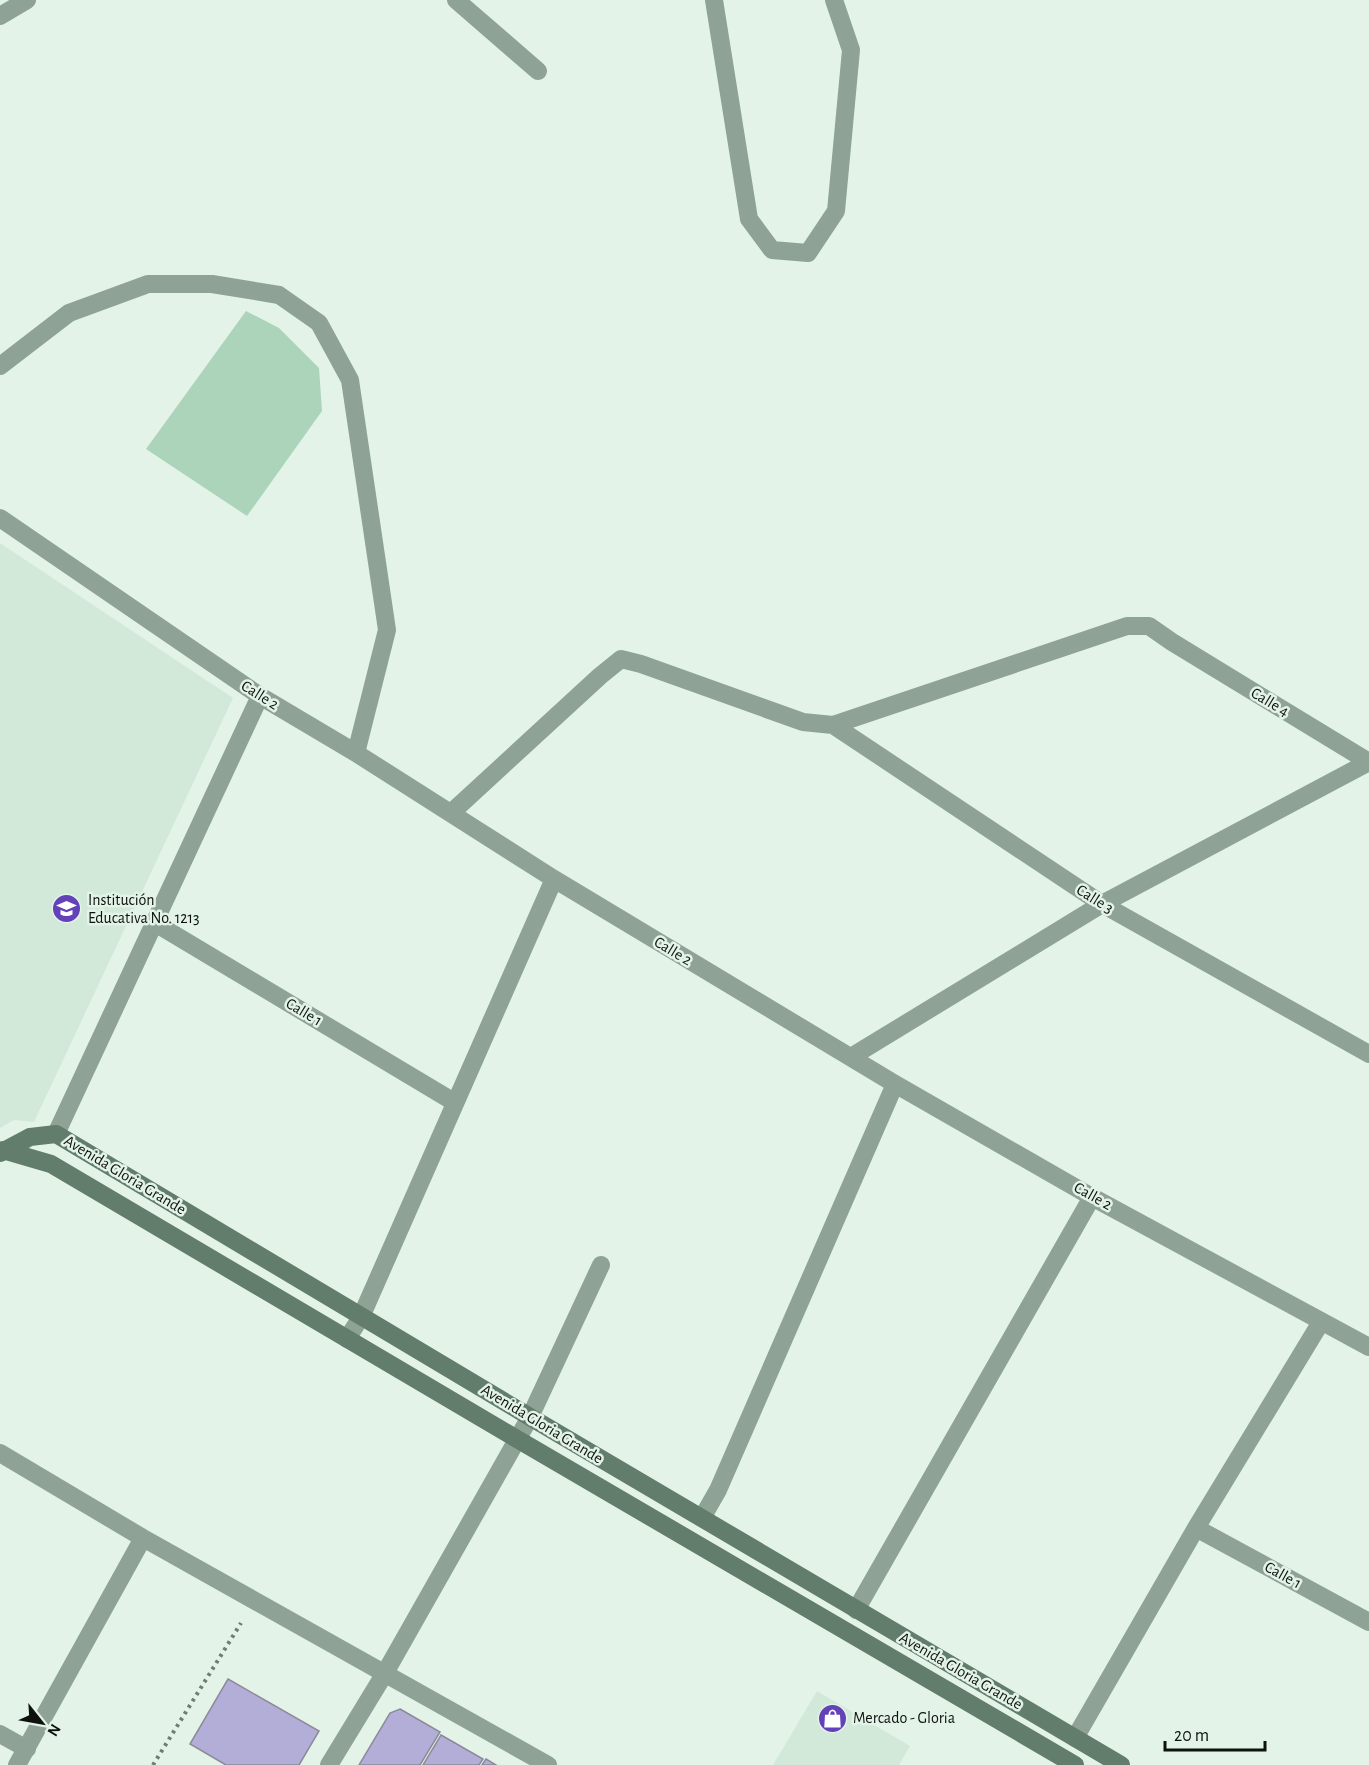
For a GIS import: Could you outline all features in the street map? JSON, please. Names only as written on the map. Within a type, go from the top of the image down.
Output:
[{"type":"street","points":[[0,16],[27,0]]},
{"type":"street","points":[[456,0],[537,71]]},
{"type":"street","points":[[714,0],[750,219],[772,250],[808,253],[836,211],[851,50],[834,0]]},
{"type":"street","points":[[0,366],[69,313],[148,284],[212,284],[279,295],[319,323],[350,380],[387,630],[356,753]]},
{"type":"street","name":"Calle 2","points":[[0,518],[260,696],[356,753],[554,879],[895,1084],[1092,1197],[1369,1347]]},
{"type":"street","name":"Calle 4","points":[[833,725],[1127,626],[1149,626],[1369,762]]},
{"type":"street","points":[[451,813],[621,659],[641,664],[803,722],[833,725]]},
{"type":"street","points":[[56,1134],[260,696]]},
{"type":"street","name":"Calle 3","points":[[833,725],[1102,904],[1369,1054]]},
{"type":"street","points":[[851,1057],[1102,904],[1369,762]]},
{"type":"street","points":[[347,1339],[361,1317],[554,879]]},
{"type":"street","name":"Calle 1","points":[[155,923],[454,1102]]},
{"type":"street","points":[[702,1518],[718,1490],[895,1084]]},
{"type":"street","name":"Avenida Gloria Grande","points":[[2,1152],[30,1137],[56,1134],[361,1317],[1121,1765]]},
{"type":"street","name":"Avenida Gloria Grande","points":[[2,1152],[51,1164],[1075,1765]]},
{"type":"street","points":[[856,1610],[1092,1197]]},
{"type":"street","points":[[328,1765],[385,1673],[530,1417],[601,1265]]},
{"type":"street","points":[[1075,1738],[1196,1528],[1322,1322]]},
{"type":"street","points":[[0,1453],[254,1602],[548,1765]]},
{"type":"street","name":"Calle 1","points":[[1196,1528],[1369,1622]]},
{"type":"street","points":[[17,1765],[142,1538]]},
{"type":"street","points":[[0,1734],[27,1749]]},
{"type":"path","points":[[153,1765],[254,1602]]},
{"type":"shaded area","name":"Institución Educativa No. 1213","points":[[0,543],[233,698],[34,1122],[14,1120],[0,1128]]},
{"type":"shaded area","name":"Mercado - Gloria","points":[[817,1691],[910,1746],[899,1765],[773,1765]]},
{"type":"green space","points":[[246,311],[279,328],[319,368],[322,411],[247,516],[146,449]]},
{"type":"building","points":[[228,1679],[319,1731],[299,1765],[226,1765],[190,1744]]},
{"type":"building","points":[[400,1709],[440,1732],[420,1765],[359,1765],[390,1713]]},
{"type":"building","points":[[441,1735],[483,1759],[479,1765],[423,1765]]},
{"type":"building","points":[[486,1759],[496,1765],[482,1765]]},
{"type":"place","name":"Institución Educativa No. 1213","points":[[67,909]]},
{"type":"place","name":"Mercado - Gloria","points":[[832,1718]]}]
